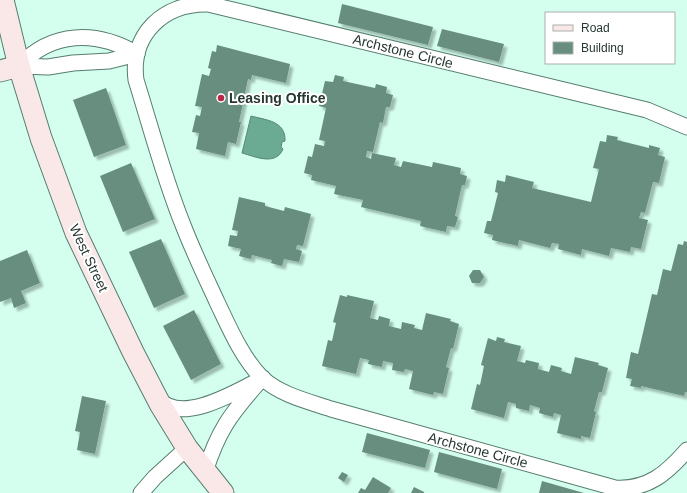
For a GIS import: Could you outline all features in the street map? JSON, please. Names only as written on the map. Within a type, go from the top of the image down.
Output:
[{"type":"main road","name":"West Street","points":[[3,0],[9,69],[41,138],[76,233],[153,392],[187,448],[223,493]]},
{"type":"street","name":"Archstone Circle","points":[[687,127],[647,110],[208,4],[185,6],[164,15],[148,31],[137,54],[136,80],[182,224],[223,314],[248,361],[263,378],[281,391],[331,409],[615,488],[632,488],[653,481],[666,472],[687,450]]},
{"type":"street","points":[[9,69],[40,48],[55,42],[70,39],[109,41],[137,54]]},
{"type":"street","points":[[9,69],[108,61],[137,54]]},
{"type":"street","points":[[153,392],[161,402],[167,405],[178,409],[188,409],[210,403],[263,378]]},
{"type":"street","points":[[206,472],[213,448],[225,424],[263,378]]},
{"type":"street","points":[[141,493],[187,448]]},
{"type":"shaded area","points":[[251,116],[274,122],[282,129],[285,141],[282,142],[281,147],[283,149],[276,157],[265,159],[242,153]]},
{"type":"building","points":[[342,4],[433,27],[428,45],[338,23]]},
{"type":"building","points":[[442,29],[504,44],[499,62],[437,46]]},
{"type":"building","name":"Leasing Office","points":[[217,45],[290,64],[286,83],[252,75],[251,80],[248,79],[236,144],[228,142],[225,156],[196,149],[199,133],[192,132],[196,115],[200,116],[202,107],[195,106],[202,74],[209,76],[211,69],[208,68],[212,51],[216,52]]},
{"type":"building","points":[[335,75],[344,77],[343,81],[375,88],[376,84],[387,87],[386,93],[393,95],[390,107],[386,107],[383,123],[380,122],[373,152],[367,151],[366,157],[371,159],[372,153],[396,158],[394,165],[401,167],[403,161],[432,167],[433,162],[461,168],[460,174],[467,176],[465,185],[462,185],[455,216],[458,217],[455,227],[447,226],[446,232],[420,226],[421,221],[361,207],[363,200],[334,194],[336,186],[311,180],[312,175],[304,173],[308,156],[312,157],[315,144],[324,146],[325,141],[319,140],[326,108],[319,106],[325,81],[333,82]]},
{"type":"building","points":[[106,88],[126,145],[94,157],[73,100]]},
{"type":"building","points":[[607,135],[618,137],[617,140],[649,148],[649,145],[660,148],[658,155],[665,157],[659,183],[653,182],[645,213],[641,212],[639,218],[648,220],[641,249],[631,247],[630,252],[611,248],[609,256],[582,249],[581,255],[558,249],[559,244],[552,243],[550,248],[519,240],[518,246],[492,240],[493,235],[484,233],[487,221],[491,221],[498,193],[495,192],[497,180],[505,182],[506,175],[534,182],[532,188],[591,202],[599,169],[593,168],[600,141],[606,142]]},
{"type":"building","points":[[131,163],[155,219],[123,232],[100,176]]},
{"type":"building","points":[[239,197],[265,203],[265,206],[284,211],[285,207],[311,214],[303,246],[297,245],[296,249],[302,251],[299,262],[284,259],[282,266],[271,263],[272,260],[252,255],[251,259],[239,256],[241,249],[228,246],[230,235],[237,236],[238,231],[232,230]]},
{"type":"building","points":[[161,239],[185,294],[154,308],[129,252]]},
{"type":"building","points":[[684,241],[687,242],[687,392],[685,392],[684,396],[641,386],[641,388],[630,386],[632,379],[626,378],[631,352],[638,354],[652,294],[657,295],[663,269],[671,271],[678,244],[683,245]]},
{"type":"building","points":[[27,250],[40,283],[21,291],[26,303],[14,308],[11,298],[0,302],[0,261]]},
{"type":"building","points":[[473,270],[480,270],[484,277],[480,283],[472,283],[469,276]]},
{"type":"building","points":[[340,295],[347,297],[347,295],[374,301],[370,318],[378,320],[379,316],[390,319],[389,326],[401,329],[402,322],[415,325],[414,328],[422,330],[426,313],[451,319],[450,321],[459,324],[453,349],[451,348],[446,367],[449,368],[443,394],[434,392],[433,395],[409,389],[413,371],[405,369],[404,372],[392,370],[393,363],[383,361],[382,367],[368,364],[369,360],[360,358],[356,374],[322,366],[328,340],[332,341],[336,323],[333,322]]},
{"type":"building","points":[[194,310],[221,364],[191,380],[163,326]]},
{"type":"building","points":[[497,337],[505,339],[504,342],[521,346],[517,361],[525,363],[526,360],[539,363],[538,369],[549,372],[551,365],[562,368],[561,371],[571,374],[575,357],[599,363],[598,365],[608,368],[602,392],[599,392],[594,411],[596,412],[590,438],[581,436],[581,439],[557,433],[561,415],[554,413],[553,417],[539,413],[540,408],[530,405],[529,411],[516,408],[516,404],[508,402],[504,418],[471,409],[477,384],[480,385],[484,366],[481,365],[488,338],[496,341]]},
{"type":"building","points":[[82,396],[106,401],[95,454],[77,450],[80,432],[75,431]]},
{"type":"building","points":[[367,433],[430,450],[425,468],[362,452]]},
{"type":"building","points":[[439,452],[502,469],[497,489],[434,472]]},
{"type":"building","points":[[342,472],[348,475],[344,482],[338,478]]},
{"type":"building","points":[[373,477],[391,488],[388,493],[358,493],[361,488],[365,490]]},
{"type":"building","points":[[542,481],[584,493],[539,493]]},
{"type":"building","points":[[414,487],[424,492],[424,493],[411,493]]},
{"type":"place","name":"Leasing Office","points":[[221,98]]}]
